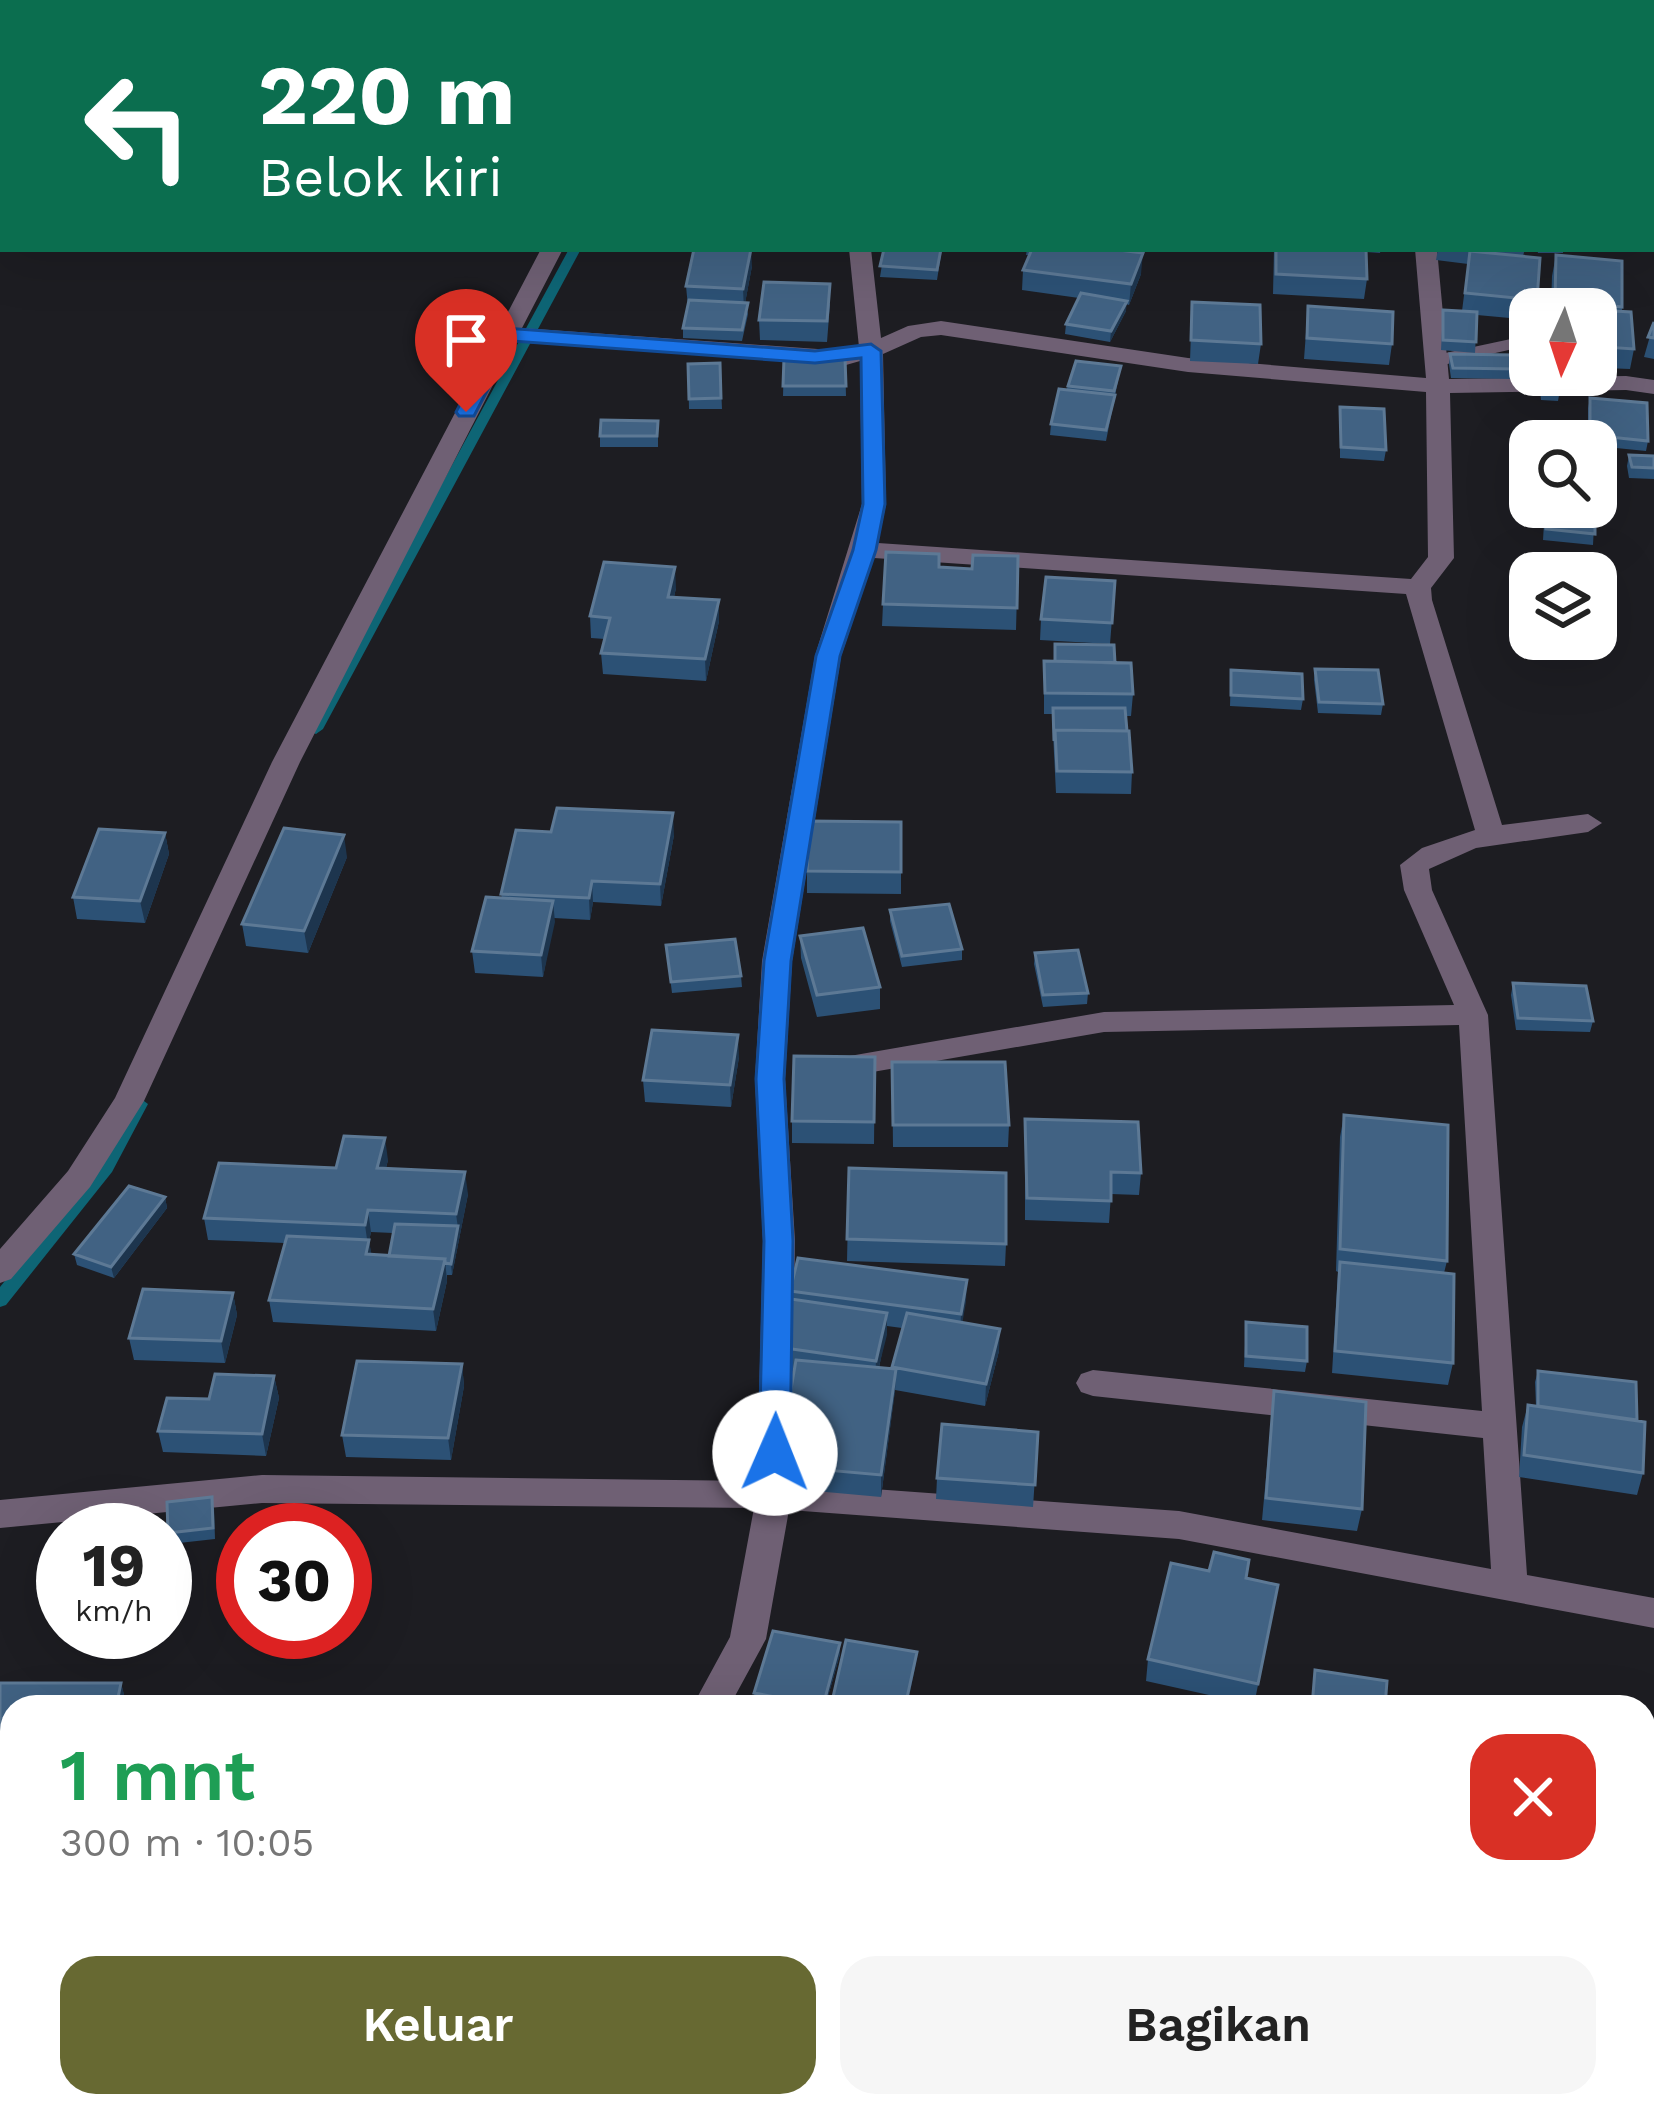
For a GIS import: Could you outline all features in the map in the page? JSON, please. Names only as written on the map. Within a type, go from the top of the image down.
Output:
[{"type":"street","points":[[0,1271],[79,1179],[129,1101],[286,762],[512,335],[551,252]]},
{"type":"street","points":[[717,1695],[748,1639],[774,1495],[779,1241],[792,1075],[777,961],[828,656],[864,550],[874,504],[871,351],[860,252]]},
{"type":"street","points":[[1418,587],[1441,558],[1437,373],[1426,252]]},
{"type":"street","points":[[512,335],[815,357],[871,351],[916,331],[968,329],[1188,364],[1626,382],[1654,387]]},
{"type":"street","points":[[864,550],[1418,587]]},
{"type":"street","points":[[1418,587],[1492,839]]},
{"type":"street","points":[[1510,1587],[1473,1015],[1418,890],[1414,865],[1427,856],[1492,839],[1588,823]]},
{"type":"street","points":[[792,1075],[1104,1022],[1473,1015]]},
{"type":"street","points":[[1093,1383],[1496,1426]]},
{"type":"street","points":[[0,1514],[262,1489],[774,1495],[1179,1525],[1654,1613]]},
{"type":"lane","points":[[1437,373],[1509,347]]},
{"type":"building","points":[[693,252],[750,252],[743,289],[686,286]]},
{"type":"building","points":[[883,252],[940,252],[937,270],[880,266]]},
{"type":"building","points":[[1031,252],[1143,253],[1131,284],[1023,270]]},
{"type":"building","points":[[1276,252],[1366,252],[1367,279],[1276,274]]},
{"type":"building","points":[[1470,252],[1540,258],[1538,288],[1509,288],[1509,297],[1465,293]]},
{"type":"building","points":[[1556,255],[1622,261],[1622,307],[1617,306],[1617,288],[1555,288]]},
{"type":"building","points":[[764,282],[830,284],[827,321],[759,320]]},
{"type":"building","points":[[1081,293],[1127,301],[1111,331],[1066,324]]},
{"type":"building","points":[[689,300],[748,303],[742,330],[683,328]]},
{"type":"building","points":[[1192,302],[1260,305],[1261,344],[1191,340]]},
{"type":"building","points":[[1308,306],[1393,312],[1392,344],[1307,338]]},
{"type":"building","points":[[1443,310],[1477,312],[1476,342],[1443,340]]},
{"type":"building","points":[[1617,311],[1631,312],[1634,349],[1617,348]]},
{"type":"building","points":[[1450,354],[1509,355],[1509,369],[1453,368]]},
{"type":"building","points":[[784,358],[845,358],[846,386],[783,386]]},
{"type":"building","points":[[1076,361],[1121,366],[1114,391],[1068,386]]},
{"type":"building","points":[[720,363],[721,398],[689,399],[688,364]]},
{"type":"building","points":[[1059,389],[1115,395],[1106,430],[1051,424]]},
{"type":"building","points":[[1590,398],[1647,403],[1648,441],[1617,438],[1617,420],[1590,420]]},
{"type":"building","points":[[1340,407],[1384,409],[1386,450],[1341,447]]},
{"type":"building","points":[[601,420],[658,421],[657,436],[600,436]]},
{"type":"building","points":[[1629,455],[1654,456],[1654,468],[1632,467]]},
{"type":"building","points":[[1595,528],[1595,534],[1546,529]]},
{"type":"building","points":[[886,552],[939,554],[939,567],[972,569],[973,555],[1018,556],[1017,608],[883,604]]},
{"type":"building","points":[[604,562],[675,567],[668,597],[719,600],[705,659],[601,653],[610,618],[590,616]]},
{"type":"building","points":[[1046,577],[1115,581],[1112,623],[1041,619]]},
{"type":"building","points":[[1055,644],[1114,645],[1115,663],[1055,661]]},
{"type":"building","points":[[1044,661],[1131,663],[1133,694],[1045,693]]},
{"type":"building","points":[[1315,669],[1378,670],[1383,704],[1319,702]]},
{"type":"building","points":[[1231,670],[1302,674],[1303,699],[1231,695]]},
{"type":"building","points":[[1053,708],[1125,708],[1127,731],[1055,730],[1054,741]]},
{"type":"building","points":[[1055,730],[1129,731],[1132,772],[1057,771]]},
{"type":"building","points":[[557,808],[673,813],[660,884],[592,881],[589,898],[501,894],[516,830],[551,832]]},
{"type":"building","points":[[809,821],[901,822],[901,872],[807,871]]},
{"type":"building","points":[[284,828],[344,835],[304,931],[242,924]]},
{"type":"building","points":[[99,829],[165,833],[140,901],[73,897]]},
{"type":"building","points":[[486,897],[553,901],[541,955],[472,951]]},
{"type":"building","points":[[949,904],[962,949],[902,956],[890,910]]},
{"type":"building","points":[[863,928],[880,987],[817,995],[800,936]]},
{"type":"building","points":[[735,939],[741,976],[671,982],[666,945]]},
{"type":"building","points":[[1078,950],[1088,993],[1043,995],[1035,953]]},
{"type":"building","points":[[1513,983],[1586,986],[1593,1021],[1518,1018]]},
{"type":"building","points":[[652,1030],[738,1035],[730,1085],[643,1080]]},
{"type":"building","points":[[794,1056],[875,1057],[874,1122],[792,1121]]},
{"type":"building","points":[[892,1062],[1005,1062],[1009,1125],[893,1125]]},
{"type":"building","points":[[1344,1115],[1448,1125],[1447,1261],[1340,1249]]},
{"type":"building","points":[[1025,1119],[1138,1122],[1141,1173],[1111,1172],[1111,1201],[1027,1198]]},
{"type":"building","points":[[344,1136],[385,1138],[377,1168],[465,1172],[456,1214],[368,1210],[365,1225],[204,1218],[219,1163],[336,1168]]},
{"type":"building","points":[[849,1168],[1006,1173],[1006,1244],[847,1239]]},
{"type":"building","points":[[129,1186],[165,1197],[111,1267],[74,1254]]},
{"type":"building","points":[[395,1224],[458,1226],[451,1264],[445,1259],[389,1256]]},
{"type":"building","points":[[287,1236],[369,1240],[366,1254],[445,1259],[433,1309],[269,1300]]},
{"type":"building","points":[[798,1258],[967,1280],[961,1314],[790,1291]]},
{"type":"building","points":[[1340,1262],[1454,1274],[1453,1363],[1335,1351]]},
{"type":"building","points":[[143,1289],[233,1293],[221,1341],[129,1338]]},
{"type":"building","points":[[791,1299],[887,1313],[876,1361],[778,1347]]},
{"type":"building","points":[[907,1313],[1000,1329],[986,1384],[892,1367]]},
{"type":"building","points":[[1246,1322],[1307,1327],[1307,1361],[1246,1356]]},
{"type":"building","points":[[796,1360],[896,1369],[881,1475],[803,1468],[811,1426],[785,1424]]},
{"type":"building","points":[[357,1361],[462,1364],[448,1438],[342,1435]]},
{"type":"building","points":[[1538,1371],[1636,1382],[1637,1420],[1538,1406]]},
{"type":"building","points":[[215,1374],[274,1376],[262,1434],[158,1431],[167,1398],[209,1399]]},
{"type":"building","points":[[1274,1391],[1366,1402],[1362,1509],[1266,1498]]},
{"type":"building","points":[[1528,1405],[1645,1422],[1643,1473],[1524,1455]]},
{"type":"building","points":[[942,1424],[1038,1432],[1035,1485],[937,1478]]},
{"type":"building","points":[[212,1497],[213,1528],[192,1530],[192,1503],[167,1502]]},
{"type":"building","points":[[1214,1552],[1249,1560],[1246,1578],[1278,1585],[1258,1684],[1148,1659],[1171,1563],[1209,1571]]},
{"type":"building","points":[[773,1631],[840,1643],[826,1695],[754,1693]]},
{"type":"building","points":[[846,1640],[917,1652],[908,1695],[834,1695]]},
{"type":"building","points":[[1315,1670],[1387,1681],[1386,1695],[1313,1695]]},
{"type":"building","points":[[0,1683],[121,1683],[118,1695],[0,1695]]},
{"type":"waterway","points":[[316,729],[573,252]]},
{"type":"waterway","points":[[0,1300],[106,1168],[140,1104]]},
{"type":"route","points":[[466,412],[506,334],[815,357],[846,358],[871,351],[874,504],[864,550],[828,656],[777,961],[770,1079],[779,1241],[775,1453]]}]
